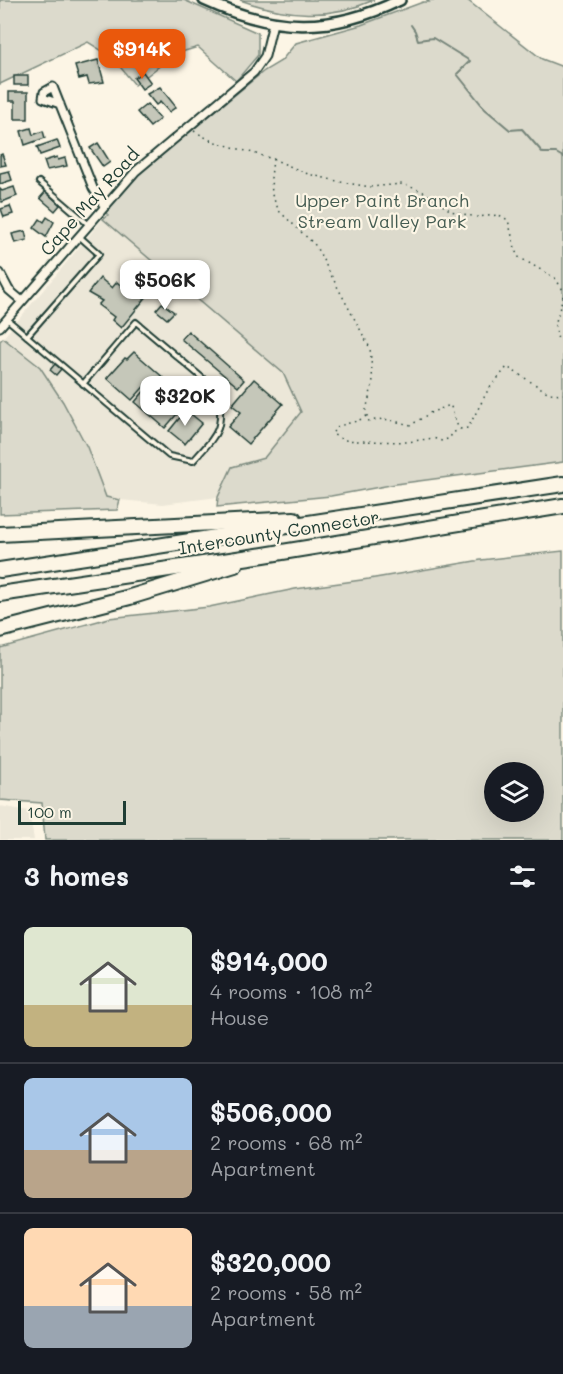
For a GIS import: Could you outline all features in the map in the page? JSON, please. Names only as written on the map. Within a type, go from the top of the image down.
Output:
[{"type":"highway","name":"Intercounty Connector","points":[[0,570],[563,484]]},
{"type":"highway","name":"Intercounty Connector","points":[[0,594],[264,555],[563,506]]},
{"type":"highway","points":[[0,534],[261,519],[342,518]]},
{"type":"highway","points":[[0,630],[205,576],[264,555]]},
{"type":"street","points":[[204,0],[246,17],[299,26],[328,24],[365,15],[400,0]]},
{"type":"street","name":"Cape May Road","points":[[0,327],[136,171],[259,66],[265,56],[273,23]]},
{"type":"street","points":[[60,104],[93,188],[104,206]]},
{"type":"street","points":[[0,273],[9,290],[22,302]]},
{"type":"lane","points":[[39,182],[88,224]]},
{"type":"lane","points":[[27,336],[99,254],[78,236]]},
{"type":"lane","points":[[7,319],[83,384],[169,456],[194,461],[218,434],[219,392],[136,322],[83,384]]},
{"type":"path","points":[[188,127],[212,141],[273,159],[308,174],[369,187],[402,184],[422,191],[452,211],[476,216],[499,215],[508,220],[517,256],[555,278],[563,290]]},
{"type":"path","points":[[273,159],[272,195],[279,211],[315,245],[370,348],[373,383],[366,416],[368,421],[384,419],[411,425],[430,413],[450,405],[455,414],[457,427],[460,429]]},
{"type":"path","points":[[563,296],[555,325],[557,337],[563,341]]},
{"type":"path","points":[[366,416],[340,426],[332,434],[337,438],[358,441],[408,442],[433,438],[442,441],[450,438],[452,432],[468,428],[488,390],[507,367],[549,393],[563,394]]},
{"type":"shaded area","points":[[103,219],[283,373],[301,412],[264,458],[232,467],[218,497],[163,504],[106,497],[87,447],[63,402],[40,367],[3,338]]},
{"type":"shaded area","points":[[0,806],[29,811],[34,840],[0,840]]},
{"type":"green space","points":[[0,0],[184,0],[258,33],[258,55],[236,81],[198,47],[175,54],[135,85],[112,57],[88,42],[0,84]]},
{"type":"green space","points":[[240,0],[374,0],[341,11],[307,14],[274,10]]},
{"type":"green space","name":"Upper Paint Branch Stream Valley Park","points":[[427,0],[467,0],[542,59],[563,67],[563,462],[396,484],[331,496],[217,507],[218,497],[232,467],[264,458],[301,412],[283,373],[103,219],[108,215],[105,212],[140,173],[264,71],[281,61],[296,43],[361,25],[423,2],[429,2]]},
{"type":"green space","points":[[3,338],[40,367],[63,402],[87,447],[106,497],[120,500],[117,510],[0,514],[0,341]]},
{"type":"green space","points":[[563,551],[563,840],[45,840],[42,803],[0,800],[0,648],[109,618],[209,607],[295,589],[481,560]]},
{"type":"building","points":[[98,60],[104,82],[89,84],[87,77],[79,79],[75,66]]},
{"type":"building","points":[[143,72],[151,83],[142,89],[134,78]]},
{"type":"building","points":[[14,76],[28,76],[28,85],[14,85]]},
{"type":"building","points":[[160,87],[176,107],[169,112],[160,102],[156,105],[147,94]]},
{"type":"building","points":[[9,92],[28,92],[28,119],[15,119],[15,101],[9,101]]},
{"type":"building","points":[[147,104],[160,119],[150,127],[137,112]]},
{"type":"building","points":[[31,128],[33,135],[43,131],[45,138],[25,145],[21,131]]},
{"type":"building","points":[[57,140],[60,148],[40,155],[37,147]]},
{"type":"building","points":[[98,143],[110,162],[103,167],[90,148]]},
{"type":"building","points":[[2,154],[6,165],[0,166],[0,155]]},
{"type":"building","points":[[57,157],[58,160],[65,158],[67,166],[47,170],[44,161]]},
{"type":"building","points":[[9,171],[12,180],[0,184],[0,173]]},
{"type":"building","points":[[14,187],[17,196],[2,202],[0,189],[2,191]]},
{"type":"building","points":[[46,191],[60,205],[55,211],[40,198]]},
{"type":"building","points":[[10,206],[13,214],[4,217],[1,209]]},
{"type":"building","points":[[47,217],[54,222],[46,237],[34,228],[40,219],[44,222]]},
{"type":"building","points":[[25,231],[27,240],[15,243],[12,234]]},
{"type":"building","points":[[100,278],[112,288],[117,282],[127,291],[134,284],[148,295],[121,328],[112,320],[114,317],[98,305],[102,301],[88,293]]},
{"type":"building","points":[[162,303],[174,312],[167,319],[156,310]]},
{"type":"building","points":[[188,331],[244,380],[238,387],[181,339]]},
{"type":"building","points":[[134,352],[189,400],[165,428],[135,402],[152,382],[150,380],[132,400],[107,378],[125,358],[127,359]]},
{"type":"building","points":[[55,364],[61,369],[56,375],[50,370]]},
{"type":"building","points":[[254,379],[283,404],[248,444],[228,427],[241,412],[232,405]]},
{"type":"building","points":[[186,410],[202,423],[185,444],[169,431]]},
{"type":"waterway","points":[[411,25],[418,40],[433,38],[470,61],[457,74],[485,109],[510,130],[522,129],[543,153],[556,153],[563,157]]}]
